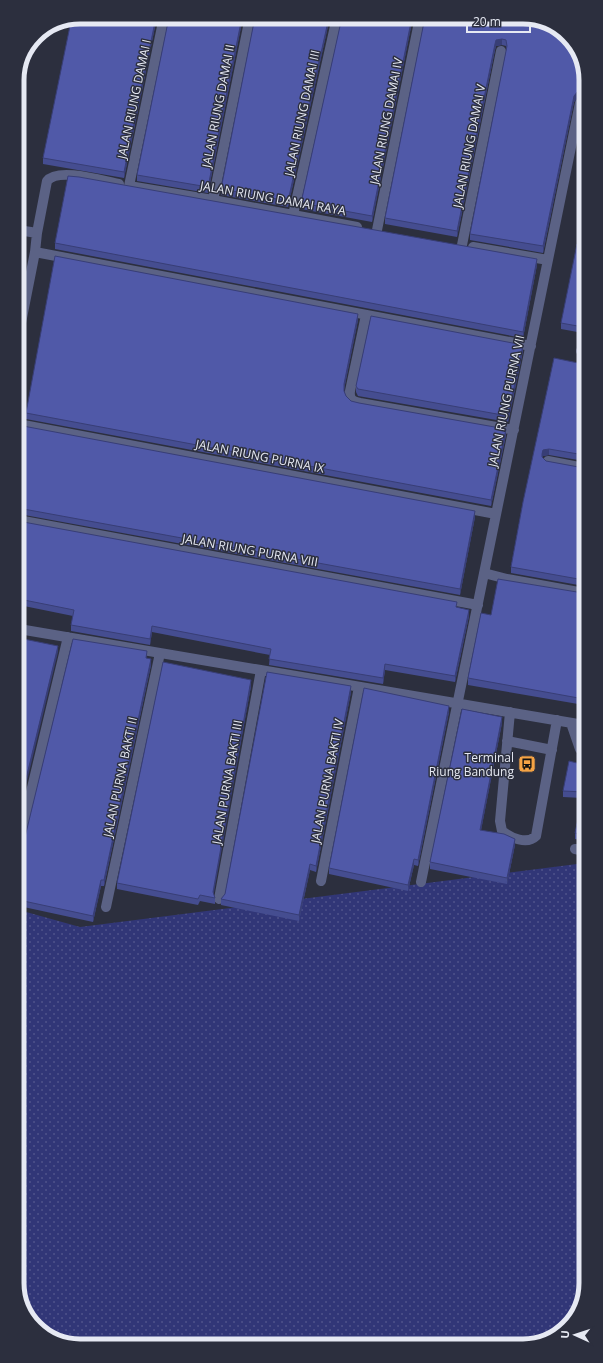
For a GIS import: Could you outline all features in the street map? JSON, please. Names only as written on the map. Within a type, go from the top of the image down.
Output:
[{"type":"street","name":"JALAN RIUNG DAMAI I","points":[[129,186],[163,24]]},
{"type":"street","name":"JALAN RIUNG DAMAI II","points":[[213,200],[249,24]]},
{"type":"street","name":"JALAN RIUNG DAMAI III","points":[[293,215],[335,24]]},
{"type":"street","name":"JALAN RIUNG DAMAI IV","points":[[381,231],[419,24]]},
{"type":"street","name":"JALAN RIUNG DAMAI V","points":[[501,51],[458,245],[548,260]]},
{"type":"street","name":"JALAN RIUNG PURNA VII","points":[[421,882],[478,605],[487,574],[496,514],[579,108]]},
{"type":"street","name":"JALAN RIUNG DAMAI RAYA","points":[[37,233],[45,186],[50,177],[58,175],[71,175],[381,231]]},
{"type":"street","points":[[24,231],[37,233],[35,252],[24,308]]},
{"type":"street","points":[[35,252],[530,346]]},
{"type":"street","points":[[366,315],[349,396],[351,400],[360,403],[514,430]]},
{"type":"street","name":"JALAN RIUNG PURNA IX","points":[[24,425],[496,514]]},
{"type":"street","points":[[548,461],[579,467]]},
{"type":"street","name":"JALAN RIUNG PURNA VIII","points":[[24,521],[478,605]]},
{"type":"street","points":[[487,574],[579,592]]},
{"type":"street","points":[[24,630],[579,724]]},
{"type":"street","points":[[24,821],[68,637]]},
{"type":"street","name":"JALAN PURNA BAKTI II","points":[[106,907],[160,653]]},
{"type":"street","name":"JALAN PURNA BAKTI III","points":[[219,899],[261,670]]},
{"type":"street","name":"JALAN PURNA BAKTI IV","points":[[321,881],[359,687]]},
{"type":"street","points":[[510,712],[500,822],[502,831],[511,838],[528,840],[533,839],[536,836],[557,720]]},
{"type":"street","points":[[571,723],[579,746]]},
{"type":"street","points":[[507,741],[552,750]]},
{"type":"shaded area","points":[[579,864],[579,1284],[576,1301],[570,1314],[555,1315],[555,1329],[531,1339],[76,1339],[62,1336],[46,1328],[40,1323],[30,1308],[25,1294],[24,1284],[24,911],[80,927]]},
{"type":"building","points":[[155,24],[124,172],[43,158],[70,25]]},
{"type":"building","points":[[168,24],[241,24],[208,187],[137,175]]},
{"type":"building","points":[[254,24],[327,24],[288,201],[221,189]]},
{"type":"building","points":[[340,24],[411,24],[372,216],[301,203]]},
{"type":"building","points":[[424,24],[524,24],[546,28],[563,40],[570,49],[576,62],[579,86],[578,91],[574,96],[543,246],[470,234],[507,46],[506,40],[502,39],[496,40],[495,44],[457,231],[385,218]]},
{"type":"building","points":[[68,176],[537,259],[523,332],[55,243]]},
{"type":"building","points":[[577,244],[579,245],[579,326],[561,323]]},
{"type":"building","points":[[55,256],[358,314],[344,384],[346,396],[351,401],[359,403],[506,429],[491,500],[26,413]]},
{"type":"building","points":[[371,316],[523,345],[508,416],[358,389],[356,386]]},
{"type":"building","points":[[554,358],[579,363],[579,454],[549,449],[543,450],[542,457],[546,461],[579,467],[579,579],[511,567],[523,502]]},
{"type":"building","points":[[24,426],[475,511],[460,589],[24,509]]},
{"type":"building","points":[[24,522],[457,602],[456,607],[469,610],[455,676],[385,664],[383,678],[269,659],[271,649],[152,626],[150,639],[71,625],[74,610],[24,600]]},
{"type":"building","points":[[498,579],[579,592],[579,698],[468,678],[481,613],[491,615]]},
{"type":"building","points":[[24,639],[58,646],[24,787]]},
{"type":"building","points":[[73,639],[147,651],[146,658],[151,659],[104,880],[101,880],[93,916],[24,901],[25,837]]},
{"type":"building","points":[[163,662],[251,680],[213,892],[215,898],[200,895],[198,899],[117,883]]},
{"type":"building","points":[[267,672],[351,686],[316,866],[310,864],[299,915],[221,899],[225,894]]},
{"type":"building","points":[[364,688],[449,706],[418,860],[414,859],[408,885],[329,868]]},
{"type":"building","points":[[462,709],[502,717],[480,830],[504,834],[515,839],[507,878],[430,862]]},
{"type":"building","points":[[569,761],[579,764],[579,792],[563,791]]},
{"type":"building","points":[[579,815],[579,834],[575,833]]},
{"type":"place","name":"Terminal Riung Bandung","points":[[527,764]]}]
